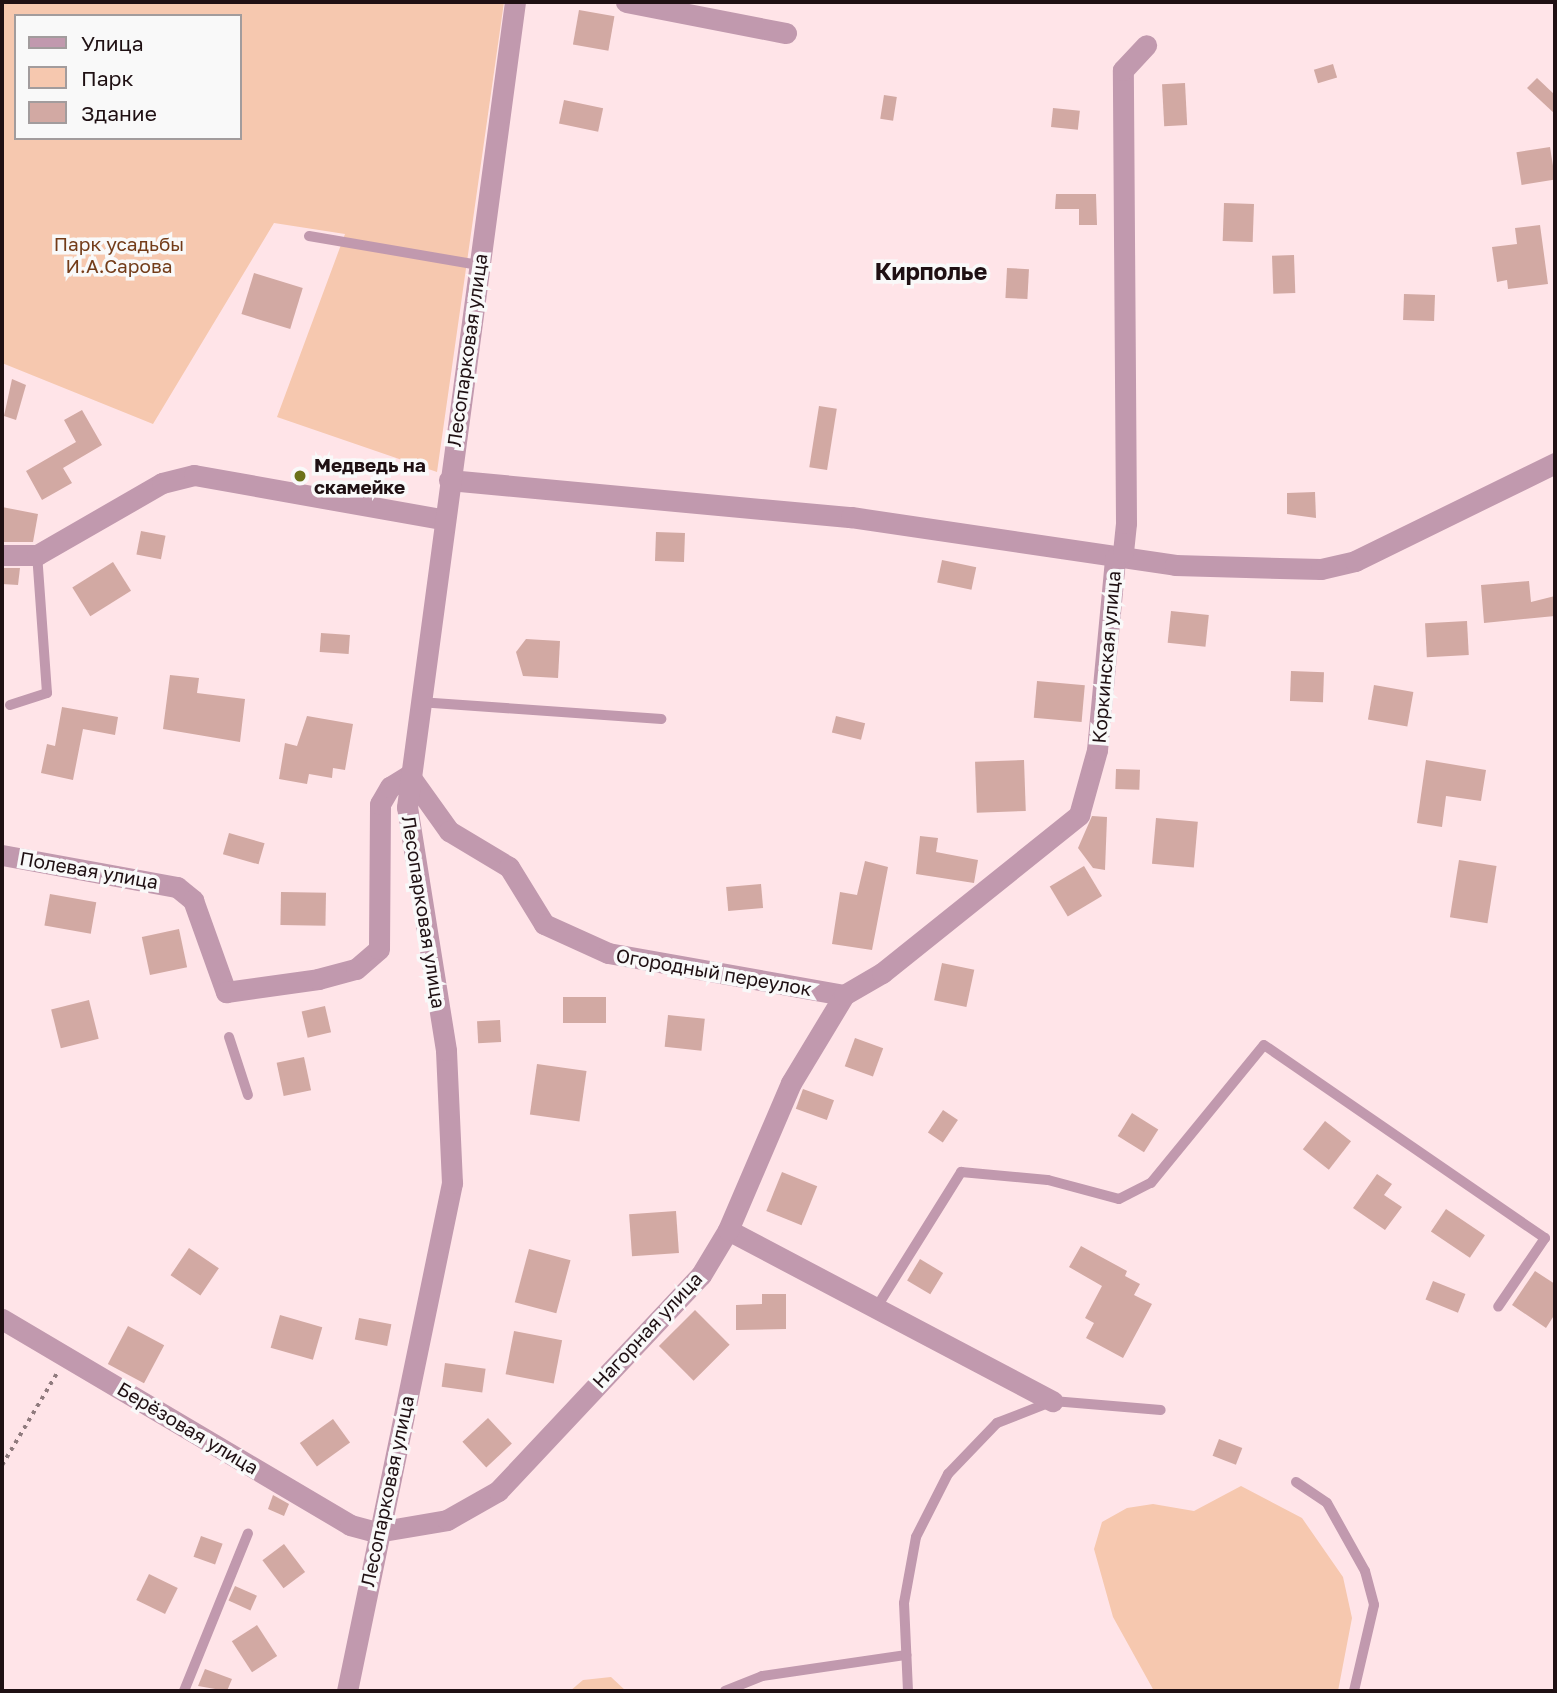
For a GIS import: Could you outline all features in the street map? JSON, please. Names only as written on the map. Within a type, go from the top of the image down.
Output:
[{"type":"street","name":"Лесопарковая улица","points":[[347,1691],[377,1532],[452,1183],[452,1103],[413,863],[409,775],[515,2]]},
{"type":"street","points":[[626,2],[786,33]]},
{"type":"street","name":"Коркинская улица","points":[[844,995],[882,973],[1079,815],[1097,750],[1115,558],[1123,552],[1126,523],[1123,69],[1146,45]]},
{"type":"street","points":[[449,480],[852,517],[1115,558],[1321,569],[1355,561],[1555,463]]},
{"type":"street","points":[[2,555],[37,555],[162,483],[194,475],[442,520]]},
{"type":"street","name":"Огородный переулок","points":[[409,775],[449,831],[509,867],[544,924],[608,953],[844,995]]},
{"type":"street","name":"Полевая улица","points":[[2,855],[177,887],[193,900],[226,992],[356,969],[379,948],[380,804],[390,786],[409,775]]},
{"type":"street","name":"Нагорная улица","points":[[377,1532],[447,1520],[498,1491],[701,1275],[728,1230],[791,1083],[844,995]]},
{"type":"street","points":[[728,1230],[878,1305],[1053,1401]]},
{"type":"street","name":"Берёзовая улица","points":[[2,1319],[350,1525],[377,1532]]},
{"type":"lane","points":[[309,236],[479,265]]},
{"type":"lane","points":[[10,705],[47,693],[37,555]]},
{"type":"lane","points":[[418,702],[661,719]]},
{"type":"lane","points":[[229,1037],[248,1095]]},
{"type":"lane","points":[[878,1305],[961,1172],[1048,1180],[1119,1199],[1151,1183],[1264,1045],[1545,1238],[1498,1307]]},
{"type":"lane","points":[[908,1691],[904,1603],[916,1537],[948,1474],[997,1423],[1053,1401],[1161,1410]]},
{"type":"lane","points":[[1296,1482],[1326,1503],[1365,1572],[1374,1605],[1354,1691]]},
{"type":"lane","points":[[184,1691],[248,1533]]},
{"type":"lane","points":[[725,1691],[762,1676],[906,1655]]},
{"type":"path","points":[[2,1465],[68,1356]]},
{"type":"green space","name":"Парк усадьбы И.А.Сарова","points":[[2,2],[504,2],[437,472],[277,417],[345,234],[274,223],[153,424],[2,363]]},
{"type":"green space","points":[[1241,1486],[1302,1518],[1343,1577],[1352,1618],[1338,1691],[1154,1691],[1113,1617],[1094,1549],[1102,1522],[1127,1508],[1153,1504],[1194,1511]]},
{"type":"green space","points":[[611,1677],[626,1691],[570,1691],[583,1680]]},
{"type":"building","points":[[579,10],[614,16],[608,51],[573,44]]},
{"type":"building","points":[[1333,64],[1337,77],[1318,83],[1314,70]]},
{"type":"building","points":[[1537,78],[1555,95],[1555,114],[1527,88]]},
{"type":"building","points":[[1185,83],[1187,125],[1164,126],[1162,84]]},
{"type":"building","points":[[884,95],[897,97],[893,121],[880,119]]},
{"type":"building","points":[[564,100],[603,108],[598,132],[559,123]]},
{"type":"building","points":[[1053,108],[1080,111],[1078,130],[1051,127]]},
{"type":"building","points":[[1550,147],[1555,180],[1522,185],[1516,152]]},
{"type":"building","points":[[1056,194],[1096,194],[1097,225],[1079,225],[1079,209],[1055,209]]},
{"type":"building","points":[[1224,203],[1254,204],[1253,242],[1223,241]]},
{"type":"building","points":[[1540,225],[1548,284],[1508,289],[1507,280],[1497,282],[1492,247],[1517,244],[1515,228]]},
{"type":"building","points":[[1294,255],[1295,293],[1273,294],[1272,256]]},
{"type":"building","points":[[1007,268],[1029,269],[1027,299],[1005,298]]},
{"type":"building","points":[[254,273],[303,288],[290,329],[241,314]]},
{"type":"building","points":[[1404,294],[1435,295],[1434,321],[1403,320]]},
{"type":"building","points":[[12,379],[26,385],[16,420],[4,416]]},
{"type":"building","points":[[819,406],[837,409],[827,470],[809,467]]},
{"type":"building","points":[[82,410],[102,445],[63,468],[72,483],[42,500],[26,471],[76,442],[64,420]]},
{"type":"building","points":[[1315,492],[1316,518],[1287,514],[1287,493]]},
{"type":"building","points":[[2,507],[38,514],[33,542],[2,542]]},
{"type":"building","points":[[141,531],[166,536],[161,559],[136,555]]},
{"type":"building","points":[[656,532],[685,533],[684,562],[655,561]]},
{"type":"building","points":[[942,560],[976,567],[971,590],[937,582]]},
{"type":"building","points":[[113,562],[131,591],[90,616],[72,587]]},
{"type":"building","points":[[2,568],[20,568],[18,585],[2,584]]},
{"type":"building","points":[[1529,581],[1531,602],[1555,596],[1555,616],[1484,623],[1481,585]]},
{"type":"building","points":[[1171,611],[1209,615],[1205,647],[1168,643]]},
{"type":"building","points":[[1467,621],[1469,655],[1427,657],[1425,623]]},
{"type":"building","points":[[321,633],[350,635],[349,654],[320,652]]},
{"type":"building","points":[[526,639],[560,641],[558,678],[523,676],[516,652]]},
{"type":"building","points":[[1291,671],[1324,672],[1323,702],[1290,701]]},
{"type":"building","points":[[170,675],[199,678],[197,693],[245,699],[240,742],[163,729]]},
{"type":"building","points":[[1037,681],[1085,685],[1082,722],[1034,718]]},
{"type":"building","points":[[1374,685],[1413,692],[1407,726],[1368,719]]},
{"type":"building","points":[[62,707],[118,717],[115,735],[83,729],[73,780],[41,773],[47,744],[55,746]]},
{"type":"building","points":[[307,716],[353,724],[345,770],[333,768],[332,778],[309,774],[307,784],[279,779],[285,743],[297,746]]},
{"type":"building","points":[[836,716],[865,723],[861,740],[832,732]]},
{"type":"building","points":[[1024,760],[1026,811],[977,813],[975,762]]},
{"type":"building","points":[[1426,760],[1486,770],[1481,801],[1446,796],[1442,827],[1417,823]]},
{"type":"building","points":[[1116,769],[1140,770],[1139,790],[1115,789]]},
{"type":"building","points":[[1092,816],[1107,817],[1105,870],[1093,868],[1078,848]]},
{"type":"building","points":[[1156,818],[1198,822],[1194,867],[1152,864]]},
{"type":"building","points":[[229,833],[265,843],[259,864],[223,854]]},
{"type":"building","points":[[920,836],[938,838],[936,852],[978,860],[974,883],[916,874]]},
{"type":"building","points":[[1459,860],[1497,866],[1487,923],[1450,917]]},
{"type":"building","points":[[865,861],[888,867],[872,950],[832,944],[840,892],[857,895]]},
{"type":"building","points":[[1084,866],[1102,896],[1068,917],[1050,887]]},
{"type":"building","points":[[761,884],[763,908],[728,911],[726,887]]},
{"type":"building","points":[[281,892],[326,893],[325,926],[280,925]]},
{"type":"building","points":[[50,894],[96,902],[91,934],[44,926]]},
{"type":"building","points":[[179,929],[187,967],[150,975],[142,937]]},
{"type":"building","points":[[942,963],[974,970],[966,1007],[934,1000]]},
{"type":"building","points":[[563,997],[606,997],[606,1023],[563,1023]]},
{"type":"building","points":[[89,1000],[99,1039],[61,1048],[51,1009]]},
{"type":"building","points":[[325,1006],[331,1032],[308,1038],[302,1011]]},
{"type":"building","points":[[668,1015],[705,1019],[701,1051],[665,1047]]},
{"type":"building","points":[[500,1020],[501,1042],[478,1043],[477,1021]]},
{"type":"building","points":[[855,1038],[883,1048],[873,1076],[845,1066]]},
{"type":"building","points":[[304,1057],[311,1090],[284,1096],[277,1063]]},
{"type":"building","points":[[537,1064],[587,1071],[579,1121],[530,1115]]},
{"type":"building","points":[[803,1089],[834,1100],[827,1120],[796,1109]]},
{"type":"building","points":[[943,1110],[958,1120],[943,1142],[928,1132]]},
{"type":"building","points":[[1132,1113],[1158,1129],[1144,1152],[1118,1136]]},
{"type":"building","points":[[1325,1121],[1351,1141],[1329,1170],[1303,1149]]},
{"type":"building","points":[[782,1172],[817,1186],[801,1225],[766,1211]]},
{"type":"building","points":[[1377,1174],[1392,1184],[1384,1195],[1402,1207],[1385,1230],[1353,1208]]},
{"type":"building","points":[[1446,1209],[1485,1235],[1470,1258],[1431,1231]]},
{"type":"building","points":[[676,1211],[679,1253],[632,1256],[629,1214]]},
{"type":"building","points":[[1081,1246],[1127,1271],[1125,1276],[1140,1284],[1134,1295],[1152,1304],[1123,1358],[1086,1338],[1094,1323],[1085,1318],[1102,1286],[1069,1267]]},
{"type":"building","points":[[189,1248],[219,1268],[200,1295],[171,1275]]},
{"type":"building","points":[[529,1249],[571,1260],[556,1313],[515,1302]]},
{"type":"building","points":[[920,1259],[943,1273],[930,1294],[907,1280]]},
{"type":"building","points":[[1535,1271],[1555,1284],[1555,1314],[1546,1328],[1512,1305]]},
{"type":"building","points":[[1433,1281],[1465,1294],[1458,1313],[1426,1300]]},
{"type":"building","points":[[762,1294],[786,1294],[786,1329],[736,1330],[736,1305],[762,1304]]},
{"type":"building","points":[[695,1310],[730,1345],[694,1381],[659,1346]]},
{"type":"building","points":[[280,1315],[322,1327],[313,1360],[271,1348]]},
{"type":"building","points":[[359,1318],[391,1324],[387,1346],[355,1340]]},
{"type":"building","points":[[128,1326],[164,1345],[144,1383],[108,1364]]},
{"type":"building","points":[[514,1331],[562,1340],[554,1384],[506,1374]]},
{"type":"building","points":[[445,1363],[486,1369],[482,1392],[442,1387]]},
{"type":"building","points":[[488,1418],[512,1444],[486,1467],[462,1442]]},
{"type":"building","points":[[333,1419],[350,1442],[317,1467],[300,1443]]},
{"type":"building","points":[[1219,1439],[1242,1448],[1236,1465],[1213,1456]]},
{"type":"building","points":[[273,1495],[289,1504],[284,1516],[268,1509]]},
{"type":"building","points":[[201,1536],[223,1544],[215,1565],[193,1557]]},
{"type":"building","points":[[284,1544],[305,1572],[284,1588],[262,1560]]},
{"type":"building","points":[[149,1574],[178,1588],[165,1614],[136,1600]]},
{"type":"building","points":[[235,1586],[257,1596],[250,1610],[228,1601]]},
{"type":"building","points":[[257,1625],[277,1656],[252,1672],[232,1641]]},
{"type":"building","points":[[205,1669],[232,1679],[227,1691],[198,1686]]},
{"type":"place","name":"Медведь на скамейке","points":[[300,476]]},
{"type":"district","name":"Кирполье","points":[[931,271]]}]
